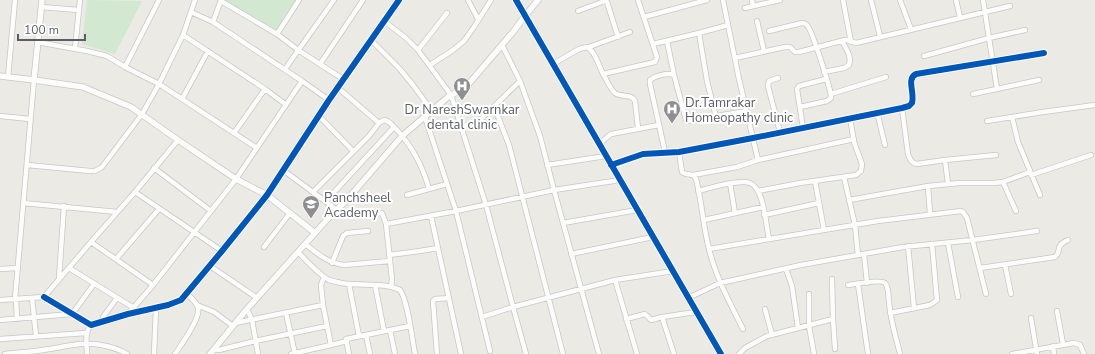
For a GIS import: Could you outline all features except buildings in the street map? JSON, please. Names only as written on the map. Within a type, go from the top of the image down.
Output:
[{"type":"street","points":[[8,77],[15,0]]},
{"type":"street","points":[[17,319],[15,300],[30,119],[42,0]]},
{"type":"street","points":[[75,48],[80,0]]},
{"type":"street","points":[[125,67],[158,0]]},
{"type":"street","points":[[26,165],[90,171],[102,167],[142,114],[159,84],[183,35],[195,0]]},
{"type":"street","points":[[213,22],[221,0],[277,34],[298,50],[344,79]]},
{"type":"street","points":[[277,34],[299,0]]},
{"type":"street","points":[[285,69],[334,0]]},
{"type":"street","points":[[320,64],[363,0]]},
{"type":"street","points":[[86,354],[86,333],[91,325],[181,300],[266,195],[337,88],[399,0]]},
{"type":"street","points":[[468,0],[478,19]]},
{"type":"street","points":[[430,65],[464,41],[491,0]]},
{"type":"street","points":[[516,0],[721,354]]},
{"type":"street","points":[[212,352],[247,308],[258,298],[305,244],[346,201],[402,136],[451,95],[466,87],[538,0]]},
{"type":"street","points":[[603,74],[656,62],[657,57],[638,0]]},
{"type":"street","points":[[644,17],[706,0]]},
{"type":"street","points":[[723,0],[746,111],[758,160]]},
{"type":"street","points":[[752,0],[753,6]]},
{"type":"street","points":[[745,8],[780,0]]},
{"type":"street","points":[[844,0],[851,42]]},
{"type":"street","points":[[871,0],[880,36]]},
{"type":"street","points":[[900,0],[911,29]]},
{"type":"street","points":[[956,0],[960,17]]},
{"type":"street","points":[[983,0],[997,89]]},
{"type":"street","points":[[578,11],[605,1],[618,37]]},
{"type":"street","points":[[735,58],[788,46],[795,52],[799,52],[848,40],[856,43],[1010,6]]},
{"type":"street","points":[[41,7],[79,10]]},
{"type":"street","points":[[191,12],[213,22],[329,100]]},
{"type":"street","points":[[418,50],[447,13]]},
{"type":"street","points":[[757,21],[764,51]]},
{"type":"street","points":[[384,22],[406,38],[418,50],[451,95],[486,205],[526,354]]},
{"type":"street","points":[[769,31],[802,23],[808,26],[824,72],[831,98],[800,107]]},
{"type":"street","points":[[653,44],[728,25]]},
{"type":"street","points":[[924,56],[989,38],[1025,30]]},
{"type":"street","points":[[553,64],[580,49],[630,32]]},
{"type":"street","points":[[699,33],[716,117]]},
{"type":"street","points":[[183,35],[265,89],[285,104]]},
{"type":"street","points":[[371,40],[399,68],[432,111]]},
{"type":"street","points":[[667,41],[686,120],[689,122],[746,111]]},
{"type":"street","points":[[824,72],[844,68],[849,65],[849,54],[842,41]]},
{"type":"street","points":[[37,42],[75,48],[107,56],[159,84],[257,148]]},
{"type":"street","points":[[502,45],[520,81],[540,136],[599,354]]},
{"type":"street","points":[[589,47],[615,93],[634,98],[638,128]]},
{"type":"street","points":[[182,99],[208,51]]},
{"type":"street","points":[[611,164],[643,154],[679,152],[902,108],[909,106],[912,103],[913,94],[910,80],[916,74],[1044,53]]},
{"type":"street","points":[[665,152],[650,80],[652,78],[670,73],[674,74]]},
{"type":"street","points":[[0,76],[83,87],[131,106],[236,179],[266,195],[315,233]]},
{"type":"street","points":[[831,94],[886,77]]},
{"type":"street","points":[[778,78],[770,80],[768,84],[780,132]]},
{"type":"street","points":[[803,128],[796,91],[797,88],[826,79]]},
{"type":"street","points":[[973,94],[1039,80]]},
{"type":"street","points":[[128,314],[195,233],[236,179],[285,104],[302,81]]},
{"type":"street","points":[[461,128],[479,121],[520,81]]},
{"type":"street","points":[[337,88],[379,122]]},
{"type":"street","points":[[234,133],[265,89]]},
{"type":"street","points":[[987,121],[1095,105]]},
{"type":"street","points":[[494,106],[509,145],[563,354]]},
{"type":"street","points":[[902,108],[908,154],[911,161],[917,164],[996,155]]},
{"type":"street","points":[[877,112],[885,145]]},
{"type":"street","points":[[0,116],[30,119]]},
{"type":"street","points":[[319,116],[353,151]]},
{"type":"street","points":[[425,117],[456,211],[490,351]]},
{"type":"street","points":[[1012,117],[1018,142],[1040,195]]},
{"type":"street","points":[[758,191],[856,175],[861,171],[862,164],[854,140],[850,118]]},
{"type":"street","points":[[314,192],[368,136],[379,122],[383,120],[386,120],[394,127],[418,159],[427,180],[429,189]]},
{"type":"street","points":[[599,144],[611,134],[659,125]]},
{"type":"street","points":[[326,201],[394,127]]},
{"type":"street","points":[[44,297],[178,140]]},
{"type":"street","points":[[679,152],[682,172],[693,175],[737,167],[758,160],[854,140]]},
{"type":"street","points":[[849,200],[928,186],[960,183],[1003,182],[1091,155]]},
{"type":"street","points":[[547,164],[606,156]]},
{"type":"street","points":[[945,160],[948,184]]},
{"type":"street","points":[[154,168],[212,211]]},
{"type":"street","points":[[283,170],[326,201],[335,212],[382,213],[386,224],[392,279],[391,287]]},
{"type":"street","points":[[693,175],[696,179],[709,248],[720,283],[743,329]]},
{"type":"street","points":[[844,177],[854,225],[858,255]]},
{"type":"street","points":[[386,224],[486,205],[554,190],[620,180]]},
{"type":"street","points":[[814,181],[824,230]]},
{"type":"street","points":[[698,191],[736,182],[749,182],[758,191],[763,207],[769,239]]},
{"type":"street","points":[[1003,182],[1016,212]]},
{"type":"street","points":[[407,195],[447,184]]},
{"type":"street","points":[[730,184],[735,213]]},
{"type":"street","points":[[928,186],[930,214]]},
{"type":"street","points":[[135,192],[222,251]]},
{"type":"street","points":[[23,203],[117,212]]},
{"type":"street","points":[[764,215],[819,203]]},
{"type":"street","points":[[59,280],[64,206]]},
{"type":"street","points":[[704,220],[763,207]]},
{"type":"street","points":[[116,259],[159,209]]},
{"type":"street","points":[[563,223],[637,210]]},
{"type":"street","points":[[709,248],[854,225],[958,211],[963,212],[967,218],[986,294]]},
{"type":"street","points":[[264,247],[290,213]]},
{"type":"street","points":[[431,216],[460,354]]},
{"type":"street","points":[[332,262],[343,236],[347,233],[368,231]]},
{"type":"street","points":[[688,298],[720,283],[858,255],[908,246],[948,243],[1037,231]]},
{"type":"street","points":[[571,254],[653,237]]},
{"type":"street","points":[[980,268],[1055,257],[1059,246],[1068,240]]},
{"type":"street","points":[[90,242],[153,285]]},
{"type":"street","points":[[948,243],[958,297]]},
{"type":"street","points":[[305,244],[326,260],[332,262],[344,264],[390,261]]},
{"type":"street","points":[[890,313],[930,305],[937,300],[932,244]]},
{"type":"street","points":[[908,246],[914,308]]},
{"type":"street","points":[[389,255],[420,252],[438,248]]},
{"type":"street","points":[[298,252],[330,281],[391,287],[402,293],[410,326],[414,354]]},
{"type":"street","points":[[864,254],[867,283]]},
{"type":"street","points":[[1005,265],[1011,294]]},
{"type":"street","points":[[210,266],[258,298]]},
{"type":"street","points":[[0,269],[18,268]]},
{"type":"street","points":[[69,268],[134,308]]},
{"type":"street","points":[[786,269],[792,286],[798,328]]},
{"type":"street","points":[[482,317],[615,280],[673,271]]},
{"type":"street","points":[[324,277],[321,285],[323,305],[331,345]]},
{"type":"street","points":[[615,280],[637,354]]},
{"type":"street","points":[[832,280],[833,319],[836,349]]},
{"type":"street","points":[[848,285],[885,283],[888,289],[890,313],[900,354]]},
{"type":"street","points":[[0,320],[72,314],[94,284]]},
{"type":"street","points":[[349,284],[359,336]]},
{"type":"street","points":[[858,284],[868,354]]},
{"type":"street","points":[[375,285],[384,331]]},
{"type":"street","points":[[186,293],[197,305],[214,312],[234,325],[323,305]]},
{"type":"street","points":[[809,294],[808,326],[814,354]]},
{"type":"street","points":[[0,300],[44,297],[91,325]]},
{"type":"street","points":[[438,354],[433,302],[435,299],[448,297]]},
{"type":"street","points":[[32,298],[36,336]]},
{"type":"street","points":[[103,317],[117,298]]},
{"type":"street","points":[[175,354],[192,328],[198,315],[197,305]]},
{"type":"street","points":[[154,354],[156,308]]},
{"type":"street","points":[[247,308],[252,320],[258,354]]},
{"type":"street","points":[[764,309],[772,335]]},
{"type":"street","points":[[1057,311],[1063,344]]},
{"type":"street","points":[[626,319],[643,314],[651,320],[696,312]]},
{"type":"street","points":[[286,313],[293,354],[346,341],[346,339],[410,326]]},
{"type":"street","points":[[662,317],[674,354]]},
{"type":"street","points":[[1031,318],[1036,352]]},
{"type":"street","points":[[739,354],[760,339],[833,319]]},
{"type":"street","points":[[212,352],[255,341],[327,326]]},
{"type":"street","points":[[390,330],[395,354]]},
{"type":"street","points":[[0,339],[86,333]]},
{"type":"street","points":[[366,335],[370,354]]},
{"type":"street","points":[[346,341],[349,354]]},
{"type":"street","points":[[1012,354],[1036,352],[1053,346],[1074,342],[1080,345],[1084,354]]},
{"type":"street","points":[[5,354],[49,352],[75,344],[87,344],[103,345],[123,351],[127,354]]},
{"type":"street","points":[[1053,346],[1054,354]]},
{"type":"green space","points":[[87,0],[142,1],[115,54],[82,44]]},
{"type":"green space","points":[[221,0],[299,0],[277,34]]},
{"type":"cycle path","points":[[44,297],[91,325],[128,314],[168,305],[181,300],[267,195],[329,100],[399,0]]},
{"type":"cycle path","points":[[516,0],[721,354]]},
{"type":"cycle path","points":[[611,165],[643,154],[679,152],[902,108],[909,106],[912,103],[911,82],[913,76],[916,74],[1044,53]]},
{"type":"place","name":"Dr NareshSwarnkar dental clinic","points":[[462,101]]},
{"type":"place","name":"Dr.Tamrakar Homeopathy clinic","points":[[672,124]]},
{"type":"place","name":"Panchsheel Academy","points":[[311,219]]}]
